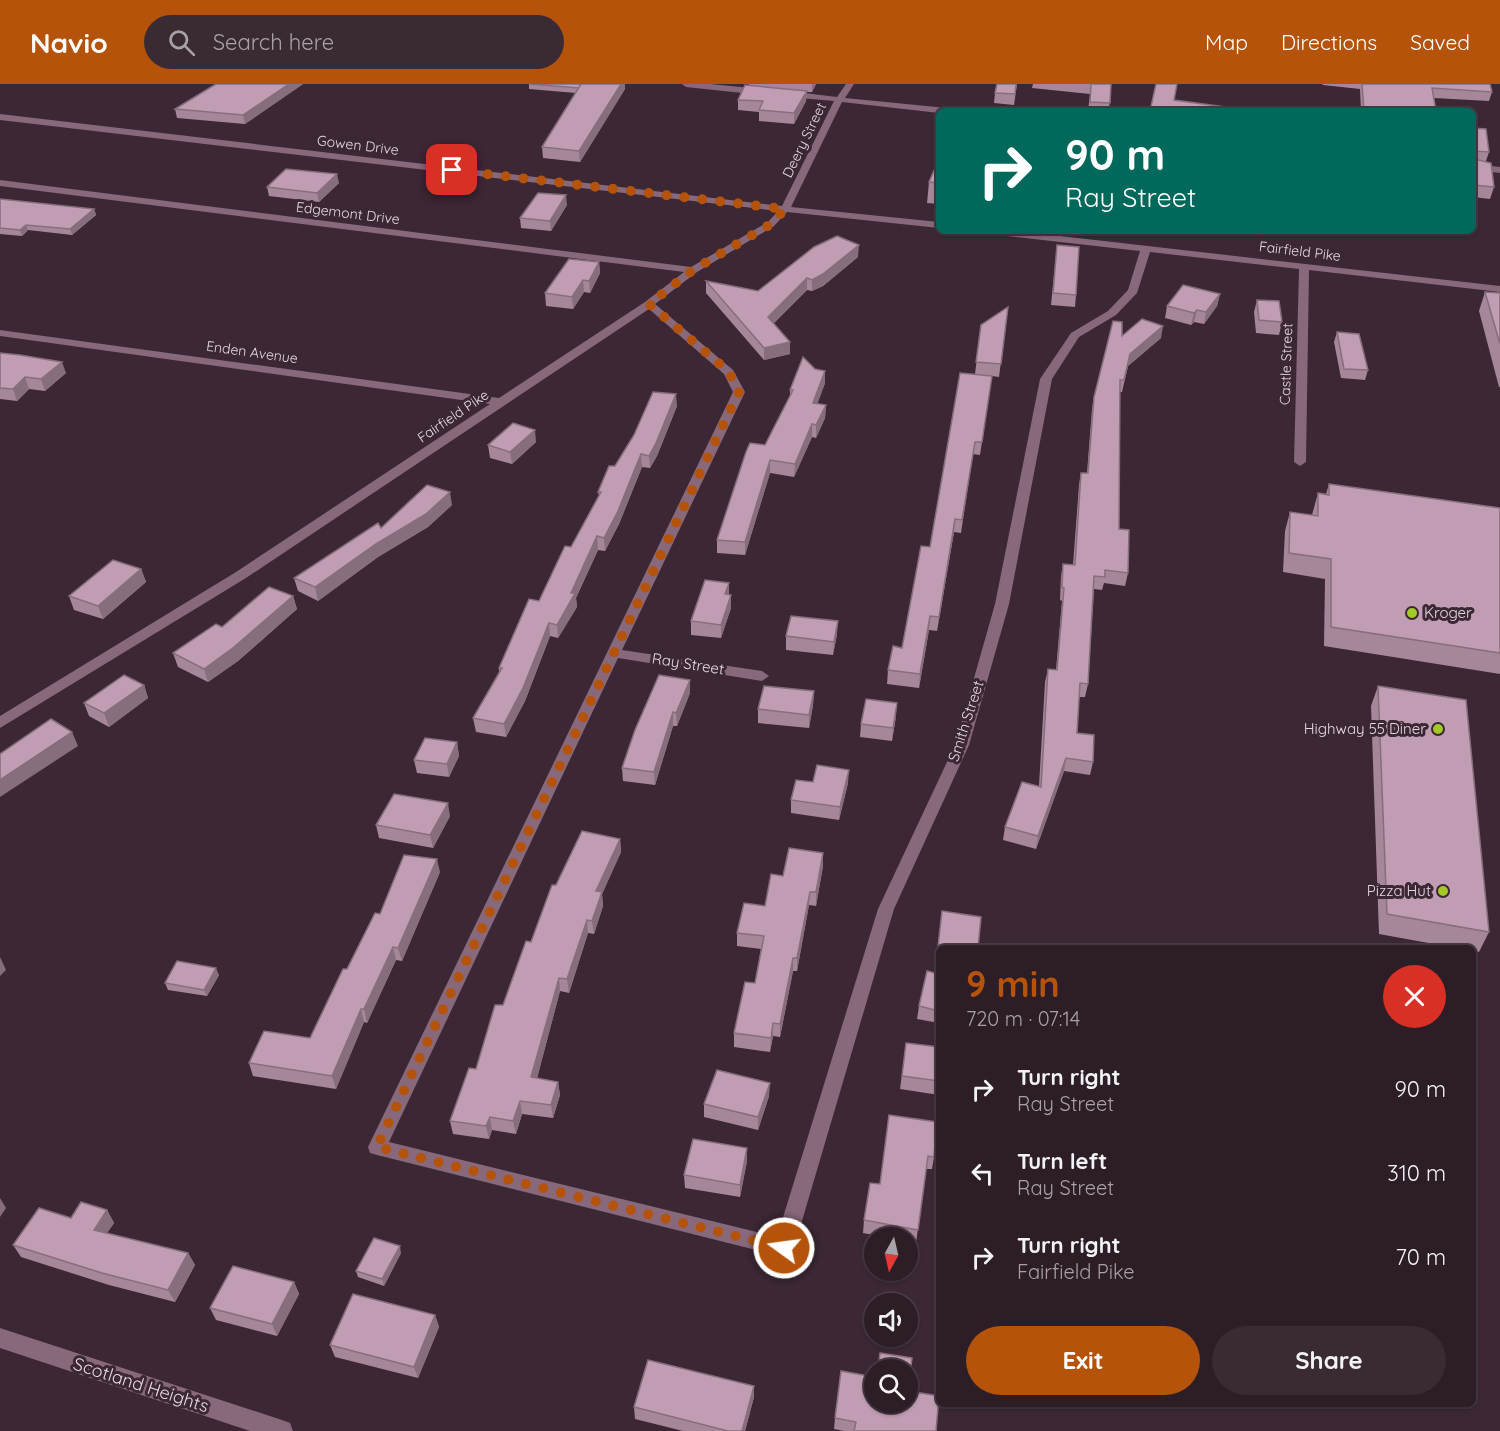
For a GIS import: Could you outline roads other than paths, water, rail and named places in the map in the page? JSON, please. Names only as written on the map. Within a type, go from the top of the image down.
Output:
[{"type":"street","points":[[686,84],[769,92]]},
{"type":"street","name":"Deery Street","points":[[785,209],[839,100],[850,84]]},
{"type":"street","points":[[780,94],[936,110]]},
{"type":"street","name":"Gowen Drive","points":[[0,117],[785,209]]},
{"type":"street","points":[[1476,167],[1500,170]]},
{"type":"street","name":"Edgemont Drive","points":[[0,183],[693,270]]},
{"type":"street","points":[[785,209],[936,225]]},
{"type":"street","name":"Fairfield Pike","points":[[0,723],[241,575],[649,304],[693,270],[771,224],[785,209]]},
{"type":"street","name":"Fairfield Pike","points":[[1015,234],[1500,289]]},
{"type":"street","name":"Smith Street","points":[[615,653],[377,1147],[784,1248],[886,909],[962,745],[1002,604],[1046,379],[1075,335],[1112,314],[1133,291],[1146,249]]},
{"type":"street","name":"Castle Street","points":[[1300,462],[1304,267]]},
{"type":"street","points":[[615,653],[739,392],[729,372],[649,304]]},
{"type":"street","name":"Enden Avenue","points":[[0,333],[501,402]]},
{"type":"street","name":"Ray Street","points":[[615,653],[762,676]]},
{"type":"street","name":"Scotland Heights","points":[[0,1338],[282,1431]]},
{"type":"place","name":"Kroger","points":[[1412,613]]},
{"type":"place","name":"Highway 55 Diner","points":[[1438,729]]},
{"type":"place","name":"Pizza Hut","points":[[1443,891]]}]
